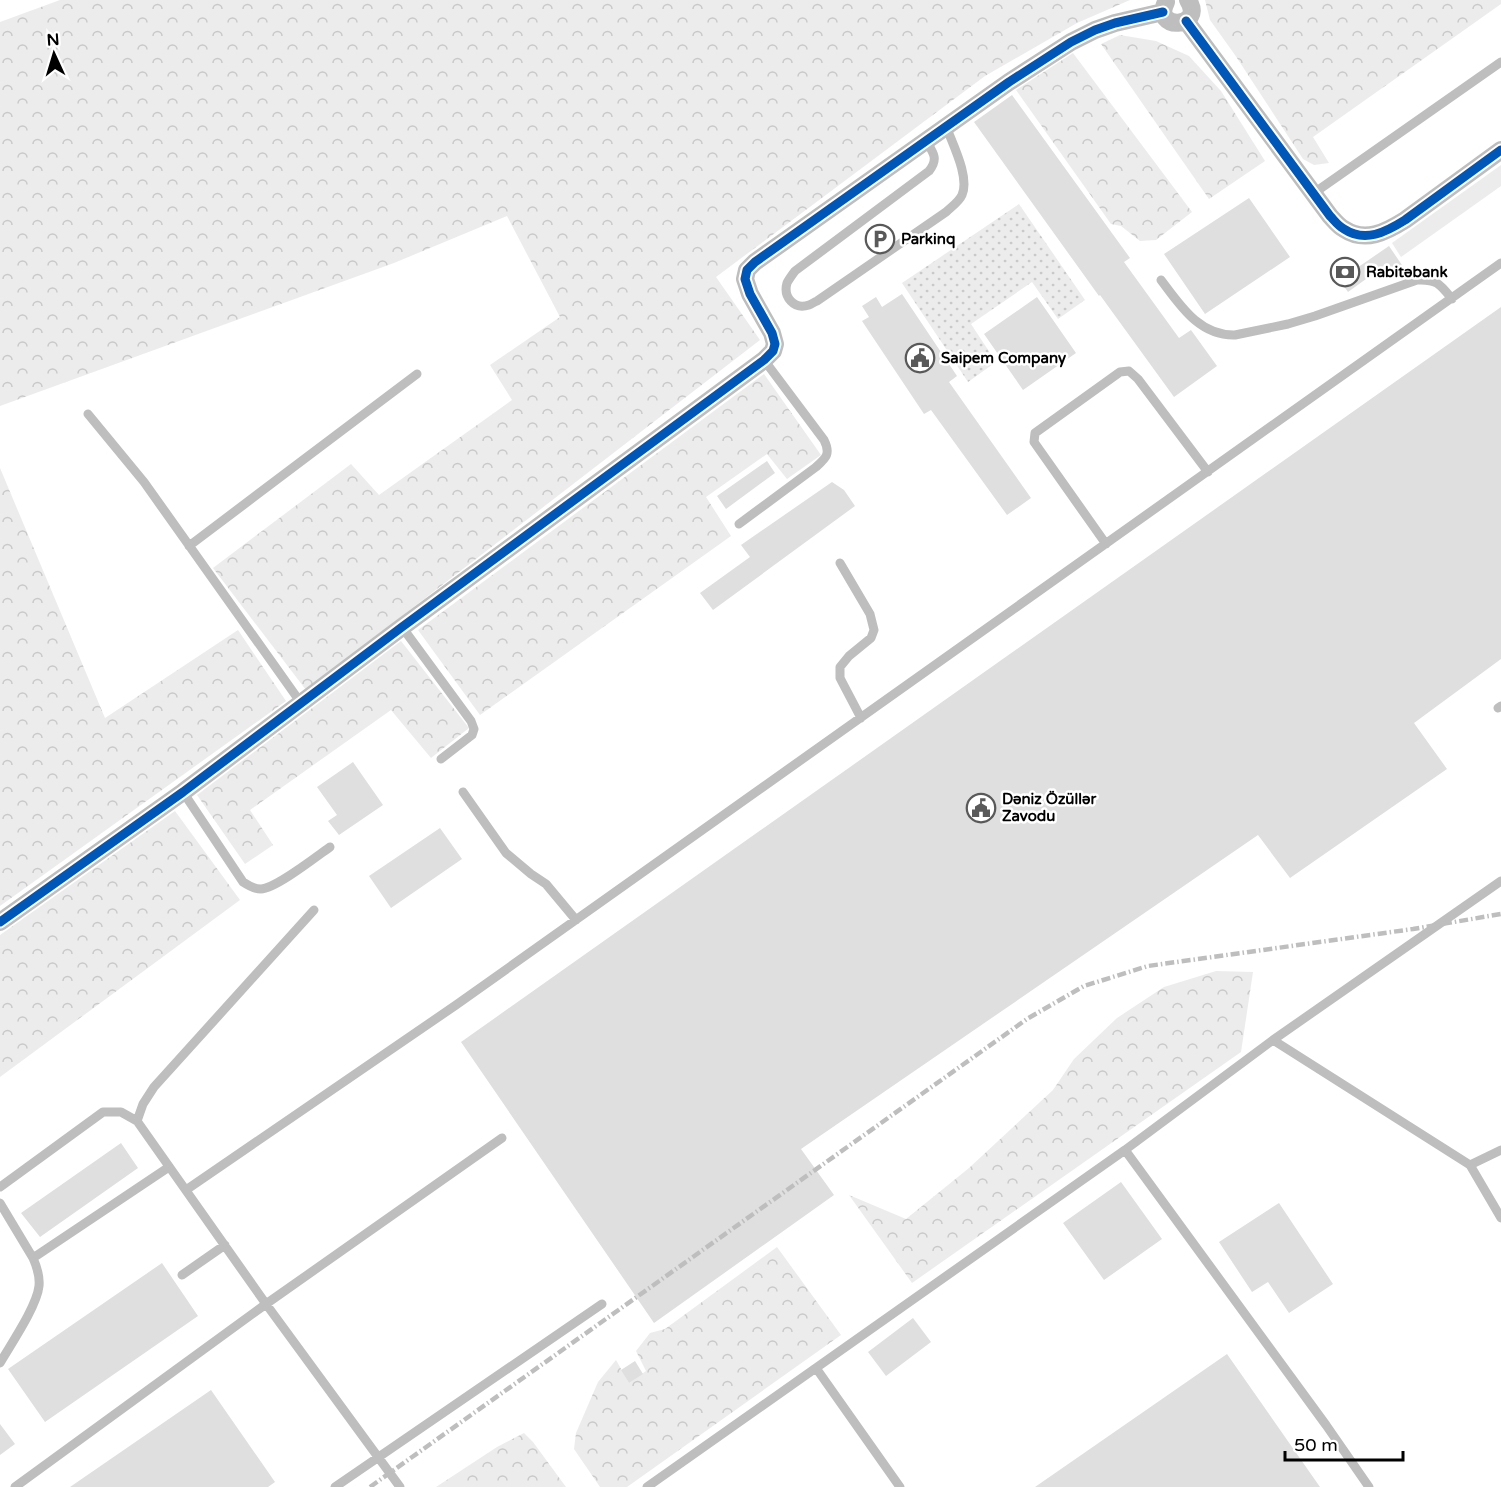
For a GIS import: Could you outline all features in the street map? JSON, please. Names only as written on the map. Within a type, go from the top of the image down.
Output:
[{"type":"street","points":[[0,922],[183,792],[764,360],[773,351],[775,344],[772,333],[750,294],[745,279],[747,270],[755,262],[1009,82],[1071,42],[1115,23],[1165,6],[1165,17],[1175,24],[1181,24],[1190,17],[1192,12],[1188,0]]},
{"type":"street","points":[[1186,21],[1330,216],[1343,229],[1358,236],[1372,236],[1389,230],[1501,150]]},
{"type":"lane","points":[[1314,193],[1501,62]]},
{"type":"lane","points":[[926,141],[934,154],[934,165],[795,271],[788,281],[786,290],[788,299],[795,305],[807,306],[817,301],[946,212],[958,201],[963,194],[964,181],[946,126]]},
{"type":"lane","points":[[186,1190],[456,1005],[1501,263]]},
{"type":"lane","points":[[1161,280],[1194,320],[1204,327],[1227,335],[1288,324],[1316,316],[1417,280],[1440,283],[1452,298]]},
{"type":"lane","points":[[739,524],[825,460],[828,452],[824,440],[764,360]]},
{"type":"lane","points":[[1106,544],[1034,441],[1035,433],[1046,423],[1120,372],[1129,371],[1138,379],[1208,472]]},
{"type":"lane","points":[[189,546],[417,374]]},
{"type":"lane","points":[[88,414],[144,482],[301,703]]},
{"type":"lane","points":[[840,563],[870,614],[874,630],[871,638],[849,656],[840,667],[840,678],[861,718]]},
{"type":"lane","points":[[402,627],[471,721],[474,729],[472,735],[441,759]]},
{"type":"lane","points":[[183,792],[243,882],[250,887],[262,889],[275,884],[330,847]]},
{"type":"lane","points":[[463,792],[506,853],[546,884],[576,920]]},
{"type":"lane","points":[[647,1487],[1125,1150],[1273,1040],[1501,881]]},
{"type":"lane","points":[[137,1121],[143,1104],[154,1087],[314,910]]},
{"type":"lane","points":[[1273,1040],[1470,1165],[1501,1218]]},
{"type":"lane","points":[[0,1187],[103,1112],[120,1112],[137,1121],[266,1304],[400,1487]]},
{"type":"lane","points":[[15,1487],[266,1304],[502,1138]]},
{"type":"lane","points":[[1125,1150],[1369,1487]]},
{"type":"lane","points":[[1470,1165],[1501,1150]]},
{"type":"lane","points":[[33,1258],[169,1167]]},
{"type":"lane","points":[[0,1203],[33,1258],[39,1286],[36,1301],[0,1363]]},
{"type":"lane","points":[[182,1275],[225,1245]]},
{"type":"lane","points":[[335,1487],[602,1304]]},
{"type":"lane","points":[[816,1368],[900,1487]]},
{"type":"green space","points":[[60,0],[1130,0],[1077,23],[985,76],[716,277],[760,340],[306,690],[213,568],[351,464],[379,495],[512,400],[490,365],[560,317],[507,216],[394,263],[0,406],[0,22]]},
{"type":"green space","points":[[1205,0],[1501,0],[1501,4],[1313,137],[1329,163],[1314,165],[1303,159],[1210,20]]},
{"type":"green space","points":[[1120,35],[1156,41],[1189,56],[1221,91],[1265,161],[1209,199],[1101,44]]},
{"type":"green space","points":[[1073,53],[1192,212],[1156,240],[1140,241],[1121,226],[1111,224],[1016,90]]},
{"type":"green space","points":[[1501,165],[1501,186],[1401,257],[1392,243]]},
{"type":"green space","points":[[1019,204],[1085,300],[1058,319],[1032,282],[971,324],[996,362],[968,382],[902,283]]},
{"type":"green space","points":[[764,374],[821,455],[787,479],[767,454],[706,497],[731,536],[480,715],[418,630]]},
{"type":"green space","points":[[0,468],[105,718],[238,630],[286,701],[0,906]]},
{"type":"green space","points":[[401,641],[469,728],[431,758],[391,710],[250,810],[273,845],[245,864],[197,795]]},
{"type":"green space","points":[[175,811],[240,900],[0,1077],[0,935]]},
{"type":"green space","points":[[1216,971],[1253,972],[1241,1052],[912,1283],[849,1195],[906,1219],[969,1168],[1053,1090],[1074,1059],[1117,1018],[1164,987]]},
{"type":"green space","points":[[777,1247],[841,1335],[627,1487],[600,1487],[574,1449],[576,1433],[598,1382],[616,1360],[629,1383],[646,1371],[636,1351],[650,1333],[665,1329]]},
{"type":"green space","points":[[524,1433],[566,1487],[436,1487],[497,1447]]},
{"type":"building","points":[[1012,95],[1130,258],[1124,262],[1179,338],[1191,330],[1217,366],[1174,397],[974,122]]},
{"type":"building","points":[[1249,198],[1290,257],[1205,314],[1164,254]]},
{"type":"building","points":[[1389,246],[1404,268],[1392,277],[1384,266],[1348,292],[1331,268],[1345,258],[1354,270]]},
{"type":"building","points":[[902,294],[957,376],[949,382],[1031,498],[1007,515],[931,410],[924,414],[862,321],[869,317],[862,306],[876,297],[882,307]]},
{"type":"building","points":[[1037,297],[1076,353],[1023,390],[984,334]]},
{"type":"building","points":[[1501,307],[1501,659],[1414,723],[1447,769],[1290,878],[1258,835],[801,1149],[834,1195],[654,1323],[461,1042]]},
{"type":"building","points":[[767,461],[775,473],[726,509],[717,496]]},
{"type":"building","points":[[832,482],[844,490],[855,506],[713,610],[700,593],[750,557],[741,545]]},
{"type":"building","points":[[353,762],[383,805],[339,835],[328,821],[337,815],[317,787]]},
{"type":"building","points":[[440,828],[462,859],[391,908],[369,876]]},
{"type":"building","points":[[121,1143],[138,1168],[40,1237],[21,1213]]},
{"type":"building","points":[[1121,1182],[1162,1239],[1104,1280],[1063,1223]]},
{"type":"building","points":[[1279,1203],[1333,1284],[1289,1313],[1268,1282],[1252,1292],[1219,1242]]},
{"type":"building","points":[[162,1263],[198,1316],[45,1422],[8,1369]]},
{"type":"building","points":[[913,1318],[931,1342],[886,1376],[868,1352]]},
{"type":"building","points":[[1227,1354],[1320,1487],[1035,1487]]},
{"type":"building","points":[[635,1361],[643,1374],[629,1383],[621,1370]]},
{"type":"building","points":[[211,1390],[275,1482],[268,1487],[70,1487]]},
{"type":"building","points":[[0,1424],[15,1444],[0,1455]]},
{"type":"railway","points":[[370,1487],[1027,1019],[1084,986],[1148,966],[1413,929],[1501,914]]},
{"type":"cycle path","points":[[0,922],[183,792],[764,360],[773,351],[775,344],[772,333],[750,294],[745,279],[747,270],[755,262],[1009,82],[1071,42],[1115,23],[1163,12]]},
{"type":"cycle path","points":[[1186,21],[1330,216],[1352,233],[1375,234],[1398,224],[1501,150]]},
{"type":"place","name":"Parkinq","points":[[880,239]]},
{"type":"place","name":"Rabitəbank","points":[[1345,272]]},
{"type":"place","name":"Saipem Company","points":[[920,358]]},
{"type":"place","name":"Dəniz Özüllər Zavodu","points":[[981,808]]}]
